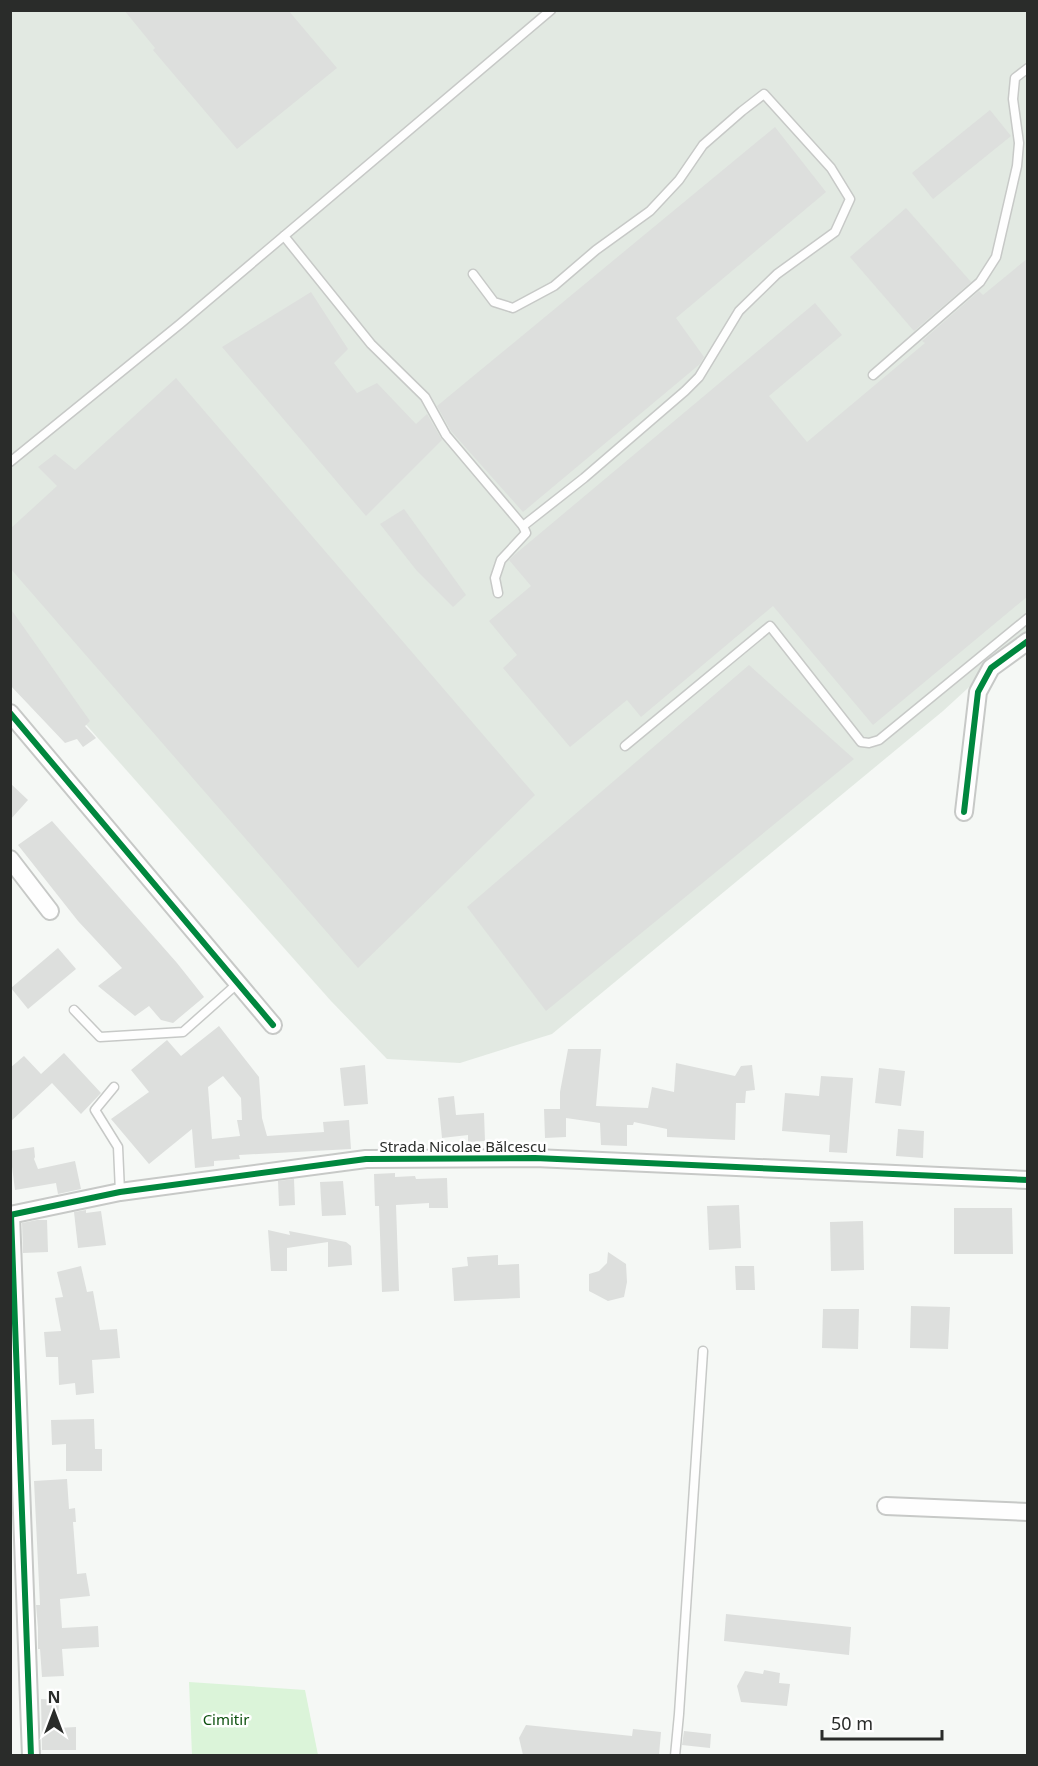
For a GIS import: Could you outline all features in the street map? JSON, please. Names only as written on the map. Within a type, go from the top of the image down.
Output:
[{"type":"street","points":[[964,812],[978,692],[991,668],[1028,641]]},
{"type":"street","points":[[10,713],[273,1025]]},
{"type":"street","points":[[10,859],[50,910]]},
{"type":"street","name":"Strada Nicolae Bălcescu","points":[[11,1215],[120,1192],[366,1159],[535,1158],[1028,1179]]},
{"type":"street","points":[[11,1215],[31,1755]]},
{"type":"street","points":[[886,1506],[1028,1512]]},
{"type":"lane","points":[[10,462],[284,236],[551,10]]},
{"type":"lane","points":[[873,375],[980,282],[996,257],[1017,166],[1019,143],[1013,87],[1015,78],[1028,68]]},
{"type":"lane","points":[[473,274],[494,302],[513,308],[554,286],[596,250],[651,211],[679,180],[704,145],[764,94],[831,168],[850,199],[835,232],[777,274],[739,312],[699,377],[685,391],[584,478],[523,526]]},
{"type":"lane","points":[[284,236],[371,344],[425,397],[446,435],[523,526],[526,533],[501,560],[495,578],[498,593]]},
{"type":"lane","points":[[625,746],[770,626],[861,742],[870,743],[879,740],[1028,618]]},
{"type":"lane","points":[[74,1010],[100,1037],[183,1032],[237,984]]},
{"type":"lane","points":[[114,1087],[95,1110],[118,1147],[120,1192]]},
{"type":"lane","points":[[675,1755],[703,1351]]},
{"type":"shaded area","points":[[10,11],[1027,11],[1027,634],[943,711],[552,1034],[460,1063],[387,1059],[331,1001],[11,640]]},
{"type":"green space","name":"Cimitir","points":[[189,1682],[305,1690],[318,1755],[192,1755]]},
{"type":"building","points":[[124,10],[288,10],[337,68],[237,149],[153,50],[155,48]]},
{"type":"building","points":[[990,110],[1011,136],[933,199],[912,173]]},
{"type":"building","points":[[775,127],[826,192],[676,318],[704,357],[700,364],[523,512],[451,431],[437,406]]},
{"type":"building","points":[[906,208],[971,282],[914,331],[850,257]]},
{"type":"building","points":[[1028,258],[1028,596],[873,725],[773,606],[641,717],[627,700],[570,747],[503,668],[517,655],[489,621],[531,586],[509,560],[815,303],[842,335],[769,396],[807,442],[925,343],[922,341],[979,291],[983,295]]},
{"type":"building","points":[[311,292],[348,349],[334,363],[357,393],[377,383],[416,424],[427,414],[442,440],[366,516],[222,347]]},
{"type":"building","points":[[176,378],[535,795],[358,968],[10,568],[10,529],[57,486],[38,467],[55,454],[75,470]]},
{"type":"building","points":[[404,509],[466,595],[453,607],[417,571],[380,524]]},
{"type":"building","points":[[10,608],[90,721],[85,726],[96,738],[83,747],[77,739],[65,743],[10,685]]},
{"type":"building","points":[[749,665],[854,759],[546,1011],[467,907]]},
{"type":"building","points":[[10,783],[28,800],[10,820]]},
{"type":"building","points":[[52,821],[204,997],[173,1023],[161,1020],[149,1006],[135,1016],[98,986],[122,968],[78,921],[18,845]]},
{"type":"building","points":[[58,948],[76,969],[28,1009],[11,988]]},
{"type":"building","points":[[219,1026],[259,1077],[262,1118],[267,1136],[324,1132],[323,1122],[349,1120],[351,1149],[239,1155],[240,1159],[214,1161],[214,1166],[195,1168],[192,1129],[149,1164],[111,1119],[149,1092],[131,1070],[167,1040],[181,1056]],"holes":[[[223,1076],[241,1098],[242,1120],[237,1120],[240,1136],[212,1139],[208,1087]]]},
{"type":"building","points":[[568,1049],[601,1049],[596,1106],[648,1108],[652,1087],[674,1092],[676,1063],[735,1076],[741,1066],[752,1065],[755,1090],[746,1091],[745,1103],[736,1103],[735,1140],[667,1137],[667,1129],[634,1122],[633,1125],[627,1125],[627,1146],[601,1145],[600,1123],[566,1118],[566,1137],[545,1138],[544,1109],[560,1109],[560,1092]]},
{"type":"building","points":[[64,1053],[101,1093],[81,1114],[52,1083],[10,1122],[10,1068],[24,1056],[41,1074]]},
{"type":"building","points":[[365,1065],[368,1104],[344,1106],[340,1068]]},
{"type":"building","points":[[879,1068],[905,1071],[901,1106],[875,1103]]},
{"type":"building","points":[[821,1076],[853,1078],[847,1153],[829,1152],[830,1135],[782,1131],[785,1093],[819,1096]]},
{"type":"building","points":[[454,1096],[456,1115],[484,1113],[485,1141],[468,1142],[468,1135],[442,1138],[438,1098]]},
{"type":"building","points":[[898,1129],[924,1131],[923,1158],[896,1156]]},
{"type":"building","points":[[34,1147],[34,1159],[38,1169],[75,1161],[81,1189],[58,1194],[56,1183],[15,1190],[10,1151]]},
{"type":"building","points":[[395,1173],[395,1177],[447,1178],[448,1208],[429,1208],[429,1203],[396,1205],[399,1291],[382,1292],[379,1206],[375,1206],[374,1174]]},
{"type":"building","points":[[294,1179],[295,1205],[279,1206],[278,1181]]},
{"type":"building","points":[[343,1181],[346,1215],[322,1216],[320,1182]]},
{"type":"building","points":[[739,1205],[741,1248],[709,1250],[707,1206]]},
{"type":"building","points":[[954,1208],[1012,1208],[1013,1254],[954,1254]]},
{"type":"building","points":[[86,1210],[86,1213],[101,1211],[106,1245],[78,1248],[74,1212]]},
{"type":"building","points":[[47,1220],[48,1252],[23,1253],[22,1223]]},
{"type":"building","points":[[863,1221],[864,1270],[831,1271],[830,1222]]},
{"type":"building","points":[[268,1230],[290,1235],[289,1231],[346,1242],[351,1246],[352,1265],[328,1267],[328,1242],[287,1248],[287,1271],[271,1271]]},
{"type":"building","points":[[608,1252],[626,1264],[627,1282],[624,1297],[608,1301],[589,1291],[589,1274],[599,1271],[607,1263]]},
{"type":"building","points":[[498,1255],[498,1265],[519,1264],[520,1298],[454,1301],[452,1268],[468,1266],[467,1257]]},
{"type":"building","points":[[81,1266],[87,1292],[93,1291],[100,1330],[117,1329],[120,1358],[92,1360],[94,1393],[76,1395],[75,1383],[59,1385],[58,1357],[46,1357],[44,1332],[61,1331],[55,1298],[63,1297],[57,1272]]},
{"type":"building","points":[[735,1266],[754,1266],[755,1290],[736,1290]]},
{"type":"building","points":[[911,1306],[950,1307],[948,1349],[910,1348]]},
{"type":"building","points":[[823,1309],[859,1309],[858,1349],[822,1348]]},
{"type":"building","points":[[94,1419],[95,1449],[102,1449],[102,1471],[66,1471],[66,1444],[52,1445],[51,1420]]},
{"type":"building","points":[[67,1479],[69,1509],[75,1508],[76,1522],[73,1522],[77,1574],[86,1573],[90,1596],[60,1599],[62,1628],[98,1626],[99,1647],[62,1649],[64,1676],[42,1677],[36,1605],[40,1605],[34,1481]]},
{"type":"building","points":[[726,1614],[851,1627],[849,1655],[724,1641]]},
{"type":"building","points":[[764,1670],[780,1673],[779,1683],[790,1684],[787,1706],[741,1702],[737,1686],[745,1671],[763,1674]]},
{"type":"building","points":[[41,1699],[59,1700],[58,1728],[76,1727],[76,1750],[42,1750]]},
{"type":"building","points":[[526,1725],[632,1736],[633,1729],[661,1732],[659,1755],[523,1755],[519,1738]]},
{"type":"building","points":[[684,1731],[711,1734],[710,1748],[682,1745]]},
{"type":"cycle path","points":[[964,812],[978,692],[991,668],[1028,641]]},
{"type":"cycle path","points":[[10,713],[273,1025]]},
{"type":"cycle path","points":[[10,1215],[120,1192],[366,1159],[535,1158],[1028,1180]]},
{"type":"cycle path","points":[[11,1215],[31,1756]]}]
